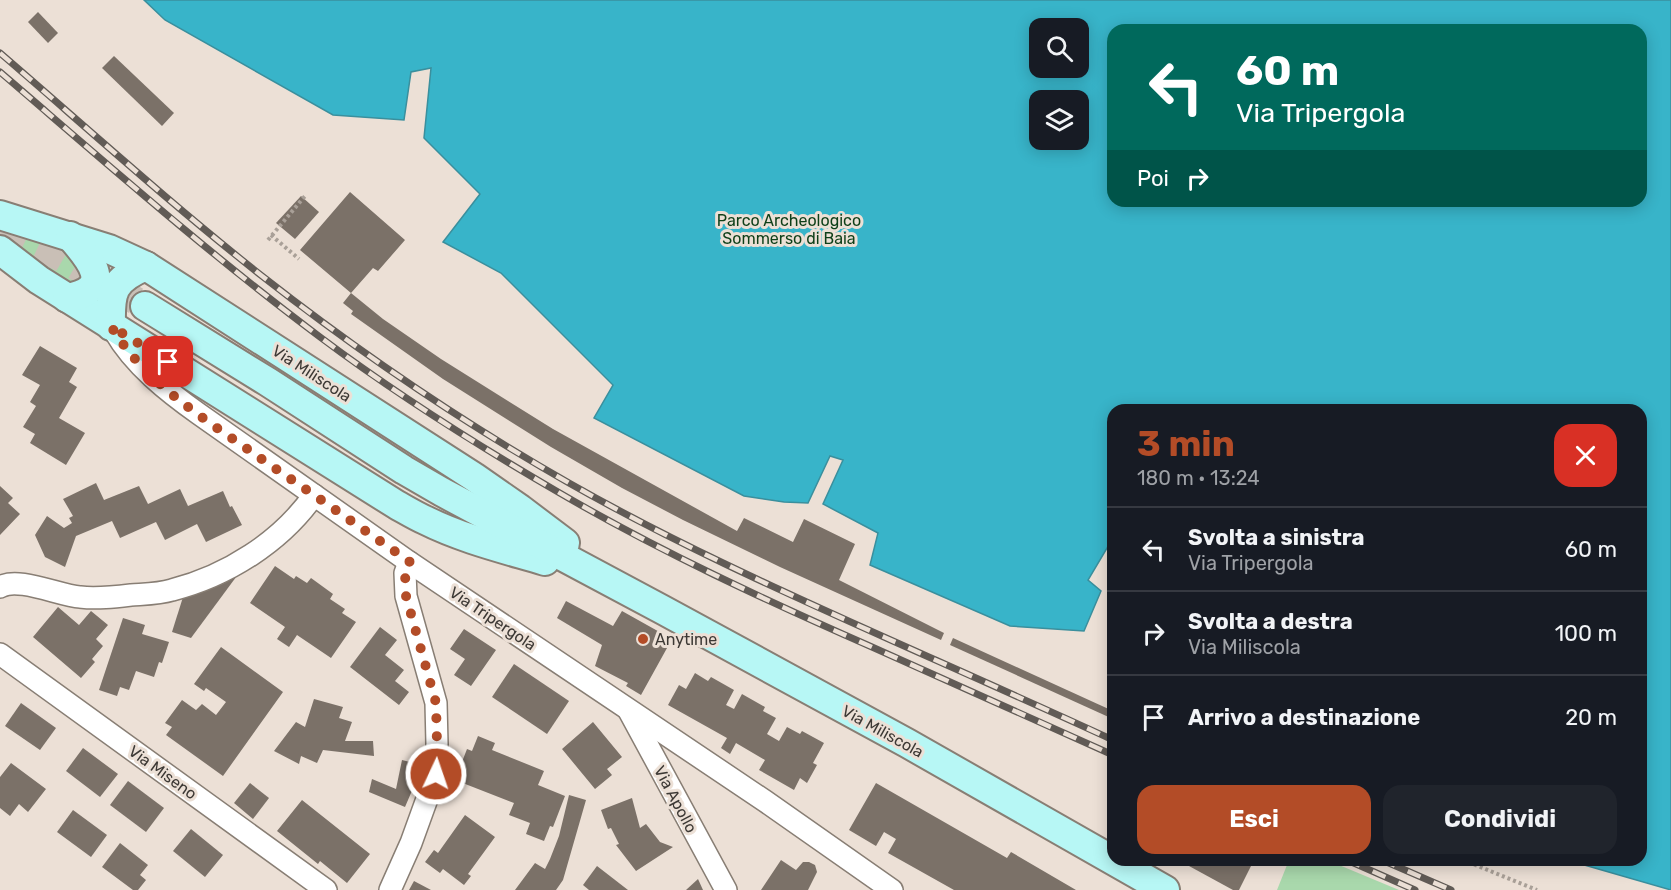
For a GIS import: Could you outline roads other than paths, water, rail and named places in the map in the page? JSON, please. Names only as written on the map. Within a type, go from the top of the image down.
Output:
[{"type":"street","name":"Via Miliscola","points":[[0,215],[109,249],[146,266],[520,509],[560,538],[599,576]]},
{"type":"street","points":[[67,298],[85,293],[93,285],[95,279],[92,265],[70,236]]},
{"type":"street","name":"Via Miliscola","points":[[0,250],[67,298],[397,505],[427,521],[494,546],[599,576]]},
{"type":"street","points":[[111,326],[114,289],[127,275],[146,266]]},
{"type":"street","name":"Via Miliscola","points":[[145,306],[414,476],[907,743],[1107,857]]},
{"type":"street","name":"Via Tripergola","points":[[111,326],[121,343],[135,359],[181,401],[410,562],[892,890]]},
{"type":"street","points":[[0,587],[6,583],[29,585],[79,597],[116,597],[170,591],[210,578],[253,554],[294,521],[314,495]]},
{"type":"street","points":[[390,890],[411,843],[436,774],[436,703],[406,596],[405,573],[410,562]]},
{"type":"street","name":"Via Miseno","points":[[0,654],[326,890]]},
{"type":"street","name":"Via Apollo","points":[[627,708],[726,890]]},
{"type":"street","name":"Via Miliscola","points":[[1123,866],[1165,890]]},
{"type":"water","name":"Parco Archeologico Sommerso di Baia","points":[[144,0],[1671,0],[1671,890],[1588,866],[1647,866],[1647,404],[1107,404],[1107,548],[1088,580],[1101,591],[1084,631],[1010,626],[870,565],[878,533],[823,504],[843,460],[830,456],[808,503],[744,496],[594,418],[613,385],[501,273],[443,242],[480,194],[424,138],[431,68],[411,72],[404,120],[333,115],[165,20]]},
{"type":"tunnel","points":[[0,229],[60,257],[145,306]]},
{"type":"railway","points":[[0,53],[162,194],[262,276],[374,359],[490,436],[569,483],[685,545],[1107,737]]},
{"type":"railway","points":[[0,72],[158,207],[320,337],[378,379],[497,456],[596,514],[713,574],[1107,752]]},
{"type":"railway","points":[[1361,866],[1415,890]]},
{"type":"railway","points":[[1396,866],[1451,890]]},
{"type":"place","name":"Anytime","points":[[643,639]]}]
